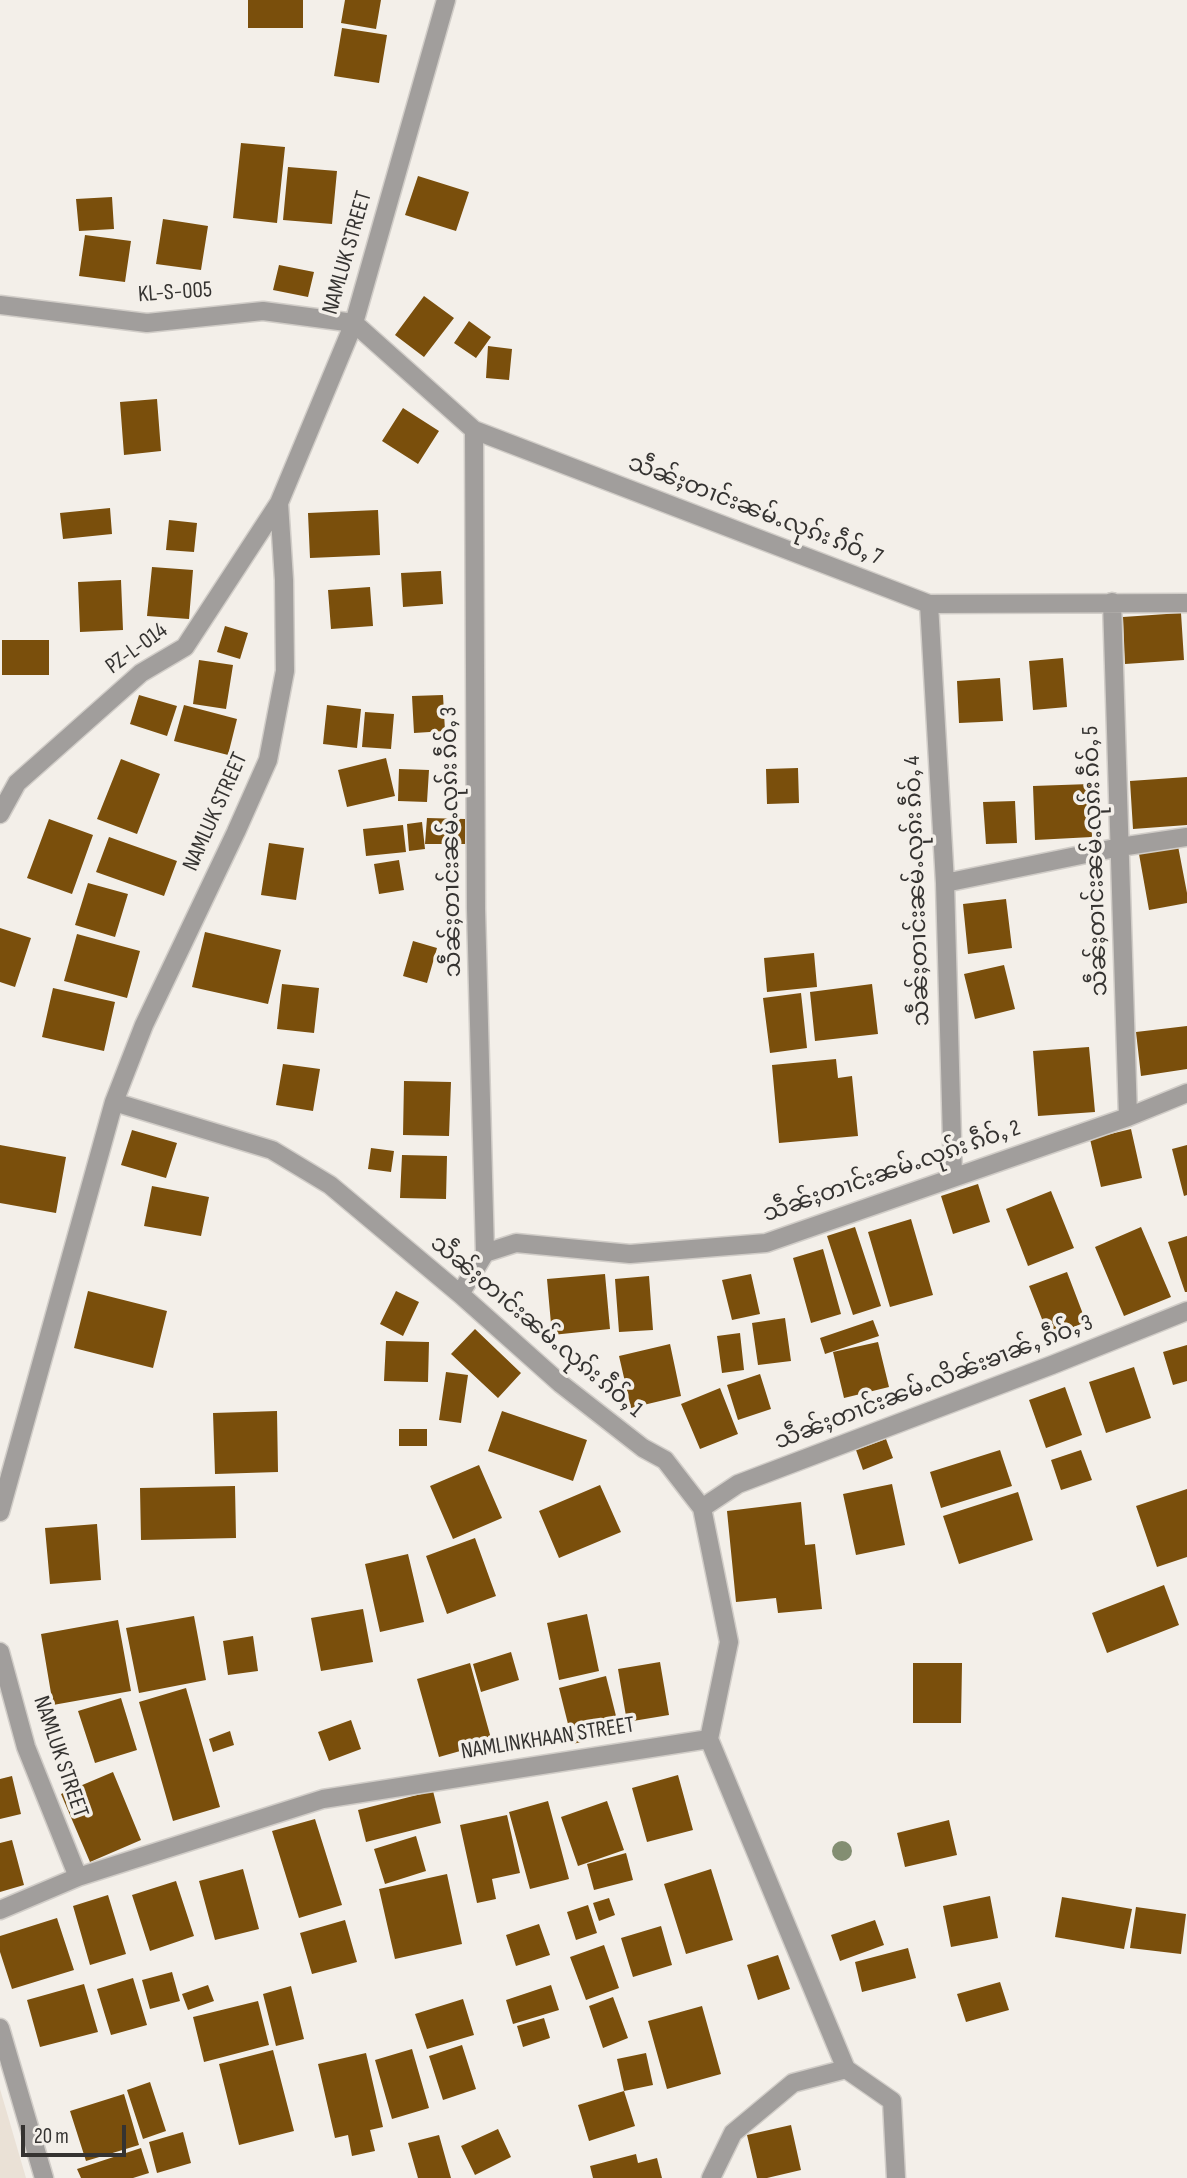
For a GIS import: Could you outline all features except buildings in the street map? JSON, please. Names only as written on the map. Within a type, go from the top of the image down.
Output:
[{"type":"street","name":"NAMLUK STREET","points":[[0,1512],[114,1102],[144,1025],[268,760],[285,671],[284,580],[279,503],[354,323],[446,0]]},
{"type":"street","name":"KL-S-005","points":[[0,305],[147,323],[263,310],[354,323]]},
{"type":"street","name":"သဵၼ်ႈတၢင်းၼမ်ႉလုၵ်း ၵဵဝ်ႇ 7","points":[[354,323],[474,430],[929,604],[1187,603]]},
{"type":"street","name":"သဵၼ်ႈတၢင်းၼမ်ႉလုၵ်း ၵဵဝ်ႇ 3","points":[[474,430],[476,909],[485,1253]]},
{"type":"street","name":"PZ-L-014","points":[[0,814],[17,783],[141,673],[185,647],[279,503]]},
{"type":"street","name":"သဵၼ်ႈတၢင်းၼမ်ႉလုၵ်း ၵဵဝ်ႇ 5","points":[[1112,602],[1128,1117]]},
{"type":"street","name":"သဵၼ်ႈတၢင်းၼမ်ႉလုၵ်း ၵဵဝ်ႇ 4","points":[[929,604],[945,883],[953,1177]]},
{"type":"street","points":[[945,883],[1120,847],[1187,837]]},
{"type":"street","name":"သဵၼ်ႈတၢင်းၼမ်ႉလုၵ်း ၵဵဝ်ႇ 2","points":[[485,1253],[516,1243],[630,1254],[766,1242],[1128,1117],[1187,1093]]},
{"type":"street","name":"သဵၼ်ႈတၢင်းၼမ်ႉလုၵ်း ၵဵဝ်ႇ 1","points":[[114,1102],[271,1150],[330,1185],[460,1294],[561,1384],[643,1448],[666,1461],[702,1508],[729,1642],[709,1739]]},
{"type":"street","points":[[460,1294],[485,1253]]},
{"type":"street","name":"သဵၼ်ႈတၢင်းၼမ်ႉလိၼ်းၶၢၼ်ႇ ၵဵဝ်ႇ 3","points":[[702,1508],[738,1484],[1187,1311]]},
{"type":"street","name":"NAMLUK STREET","points":[[0,1652],[26,1747],[78,1877]]},
{"type":"street","points":[[709,1739],[846,2069],[892,2101],[896,2178]]},
{"type":"street","name":"NAMLINKHAAN STREET","points":[[0,1910],[78,1877],[323,1799],[709,1739]]},
{"type":"street","points":[[0,2028],[44,2178]]},
{"type":"street","points":[[711,2178],[733,2133],[793,2083],[846,2069]]},
{"type":"shaded area","points":[[0,2089],[26,2178],[0,2178]]}]
